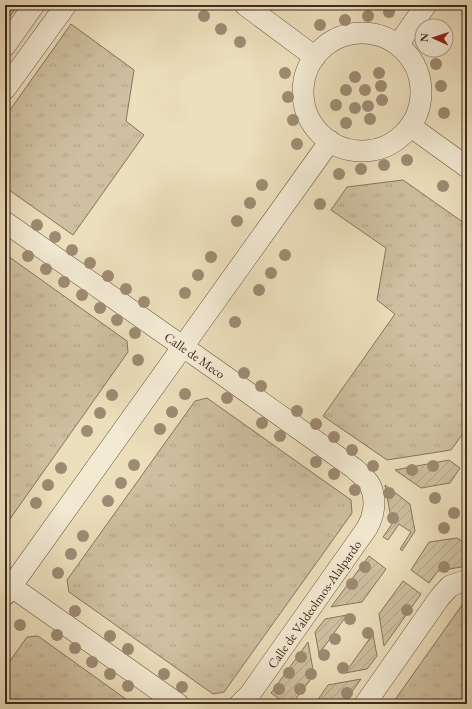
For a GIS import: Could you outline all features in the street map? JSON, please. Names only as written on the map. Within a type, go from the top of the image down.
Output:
[{"type":"street","points":[[5,46],[34,5]]},
{"type":"street","points":[[5,90],[66,5]]},
{"type":"street","points":[[245,5],[315,56]]},
{"type":"street","points":[[398,45],[426,5]]},
{"type":"street","points":[[361,33],[374,34],[387,38],[398,45],[411,58],[419,74],[421,92],[418,110],[410,126],[400,137],[387,145],[373,150],[344,148],[330,141],[321,134],[313,124],[305,102],[304,90],[305,78],[315,56],[336,39],[361,33]]},
{"type":"street","points":[[410,126],[467,167]]},
{"type":"street","points":[[178,704],[7,588],[183,347],[330,141]]},
{"type":"street","name":"Calle de Meco","points":[[5,222],[355,469],[370,485],[373,498]]},
{"type":"street","name":"Calle de Valdeolmos-Alalpardo","points":[[240,704],[250,694],[367,528],[372,520],[374,510],[373,498]]},
{"type":"street","points":[[364,704],[440,597],[450,586],[467,580]]},
{"type":"green space","points":[[5,5],[18,5],[5,23]]},
{"type":"green space","points":[[71,24],[134,70],[126,121],[144,135],[73,235],[9,190],[5,168],[5,117]]},
{"type":"green space","points":[[403,180],[467,225],[467,428],[451,450],[387,460],[323,416],[395,314],[377,300],[386,248],[331,210],[347,187]]},
{"type":"green space","points":[[5,254],[127,341],[128,352],[5,526]]},
{"type":"green space","points":[[207,398],[351,500],[352,513],[224,692],[213,694],[69,592],[67,580],[195,401]]},
{"type":"green space","points":[[449,460],[460,468],[450,483],[421,488],[395,470]]},
{"type":"green space","points":[[385,485],[410,504],[415,531],[402,551],[400,549],[411,532],[399,524],[388,540],[383,537],[392,524]]},
{"type":"green space","points":[[457,538],[467,544],[467,566],[438,571],[429,583],[411,570],[429,542]]},
{"type":"green space","points":[[369,556],[386,569],[362,602],[331,607]]},
{"type":"green space","points":[[403,581],[421,594],[384,646],[379,614]]},
{"type":"green space","points":[[467,598],[467,704],[392,704]]},
{"type":"green space","points":[[347,615],[319,654],[315,632],[325,619]]},
{"type":"green space","points":[[373,634],[377,656],[367,669],[345,673]]},
{"type":"green space","points":[[38,636],[132,704],[5,704],[5,668],[27,637]]},
{"type":"green space","points":[[308,642],[314,675],[292,704],[286,704],[271,693]]},
{"type":"green space","points":[[361,679],[343,704],[315,704],[328,685]]}]
